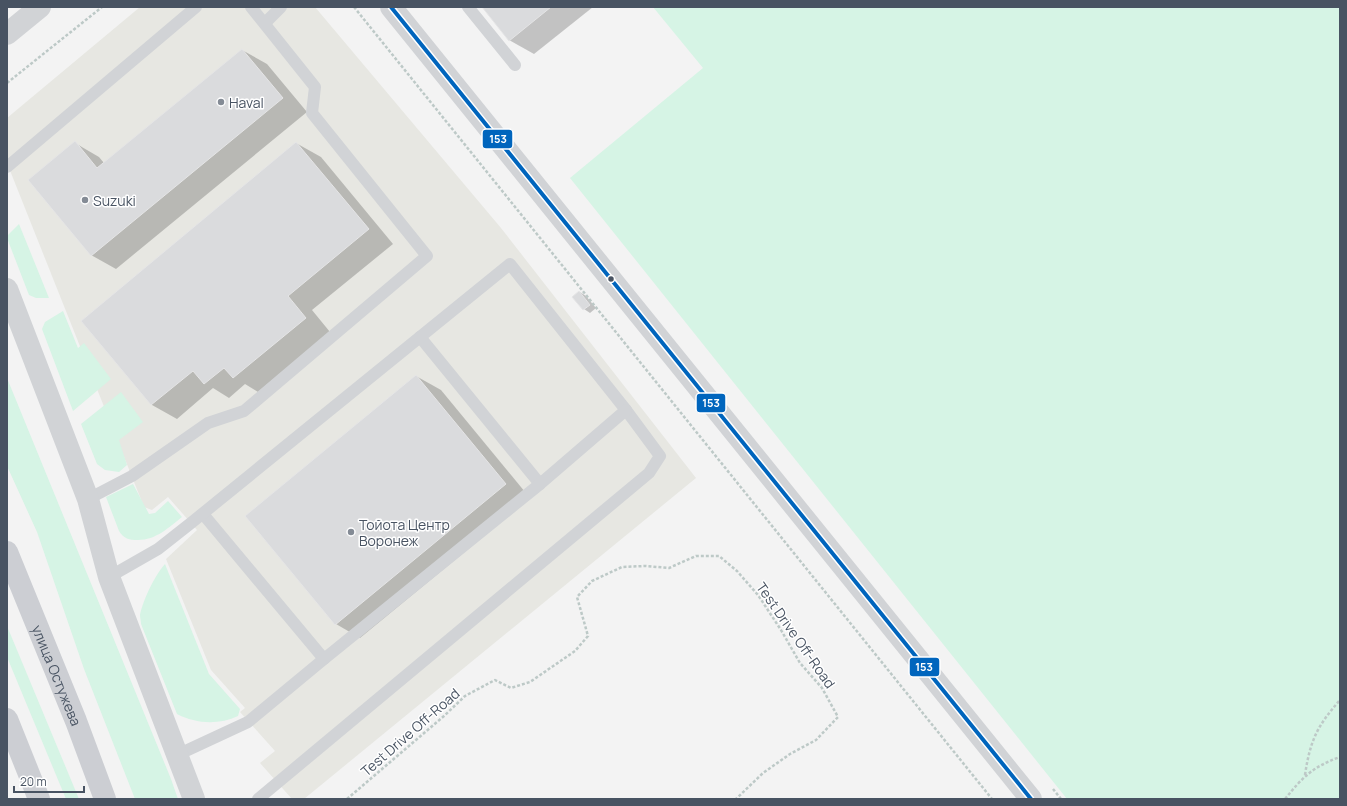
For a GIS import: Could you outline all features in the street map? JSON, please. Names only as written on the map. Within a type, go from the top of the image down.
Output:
[{"type":"main road","name":"улица Остужева","points":[[7,552],[76,721],[105,799]]},
{"type":"main road","points":[[7,719],[39,799]]},
{"type":"street","points":[[7,34],[40,7]]},
{"type":"street","points":[[391,7],[1031,799]]},
{"type":"street","points":[[7,289],[88,498],[109,576],[194,799]]},
{"type":"lane","points":[[7,167],[196,7]]},
{"type":"lane","points":[[88,498],[132,476],[208,423],[244,411],[427,256],[312,113],[314,87],[251,7]]},
{"type":"lane","points":[[265,23],[281,7]]},
{"type":"lane","points":[[468,7],[515,65]]},
{"type":"lane","points":[[109,576],[158,549],[203,514],[510,264],[626,410],[660,456],[649,473],[258,799]]},
{"type":"lane","points":[[420,337],[540,484]]},
{"type":"lane","points":[[177,755],[248,722],[540,484],[626,410]]},
{"type":"lane","points":[[203,514],[324,659]]},
{"type":"path","points":[[7,83],[102,7]]},
{"type":"path","points":[[354,7],[992,799]]},
{"type":"path","name":"Test Drive Off-Road","points":[[347,799],[444,716],[465,696],[495,680],[511,688],[530,682],[575,651],[588,636],[577,597],[592,581],[622,566],[669,568],[696,556],[718,556],[737,571],[758,595],[800,663],[822,688],[838,717],[816,740],[790,754],[763,773],[736,799]]},
{"type":"path","points":[[1305,775],[1308,753],[1316,732],[1330,711],[1340,700]]},
{"type":"path","points":[[1285,799],[1305,775],[1325,762],[1340,757]]},
{"type":"shaded area","points":[[140,7],[315,7],[501,228],[696,478],[304,799],[292,799],[260,763],[275,751],[240,712],[245,708],[211,670],[166,559],[197,530],[168,497],[152,510],[144,507],[7,163],[7,118]]},
{"type":"green space","points":[[653,7],[1340,7],[1340,799],[1067,799],[570,178],[703,68]]},
{"type":"green space","points":[[19,224],[49,298],[36,298],[29,295],[7,238],[7,236]]},
{"type":"green space","points":[[63,311],[78,348],[84,343],[111,379],[73,411],[42,329],[45,322]]},
{"type":"green space","points":[[7,378],[178,799],[135,799],[84,669],[37,532],[7,466]]},
{"type":"green space","points":[[121,392],[143,422],[119,440],[127,465],[119,472],[105,470],[97,464],[81,424]]},
{"type":"green space","points":[[133,484],[149,514],[155,513],[168,501],[182,517],[156,536],[135,540],[125,537],[119,531],[106,497]]},
{"type":"green space","points":[[165,564],[209,674],[240,709],[238,716],[223,721],[208,722],[192,720],[177,714],[141,624],[140,616],[150,588],[157,574]]},
{"type":"green space","points":[[7,626],[79,799],[66,799],[7,657]]},
{"type":"building","points":[[482,7],[551,7],[509,41]]},
{"type":"building","points":[[242,49],[283,98],[91,256],[28,180],[75,141],[97,168]]},
{"type":"building","points":[[296,142],[369,229],[288,296],[306,318],[233,378],[224,368],[204,384],[193,371],[151,405],[81,321]]},
{"type":"building","points":[[579,291],[590,305],[583,310],[572,297]]},
{"type":"building","points":[[416,375],[506,484],[335,625],[245,516]]},
{"type":"transit line","name":"153","points":[[391,7],[1031,799]]},
{"type":"place","name":"Haval","points":[[221,102]]},
{"type":"place","name":"Suzuki","points":[[85,200]]},
{"type":"place","name":"Тойота Центр Воронеж","points":[[351,532]]}]
